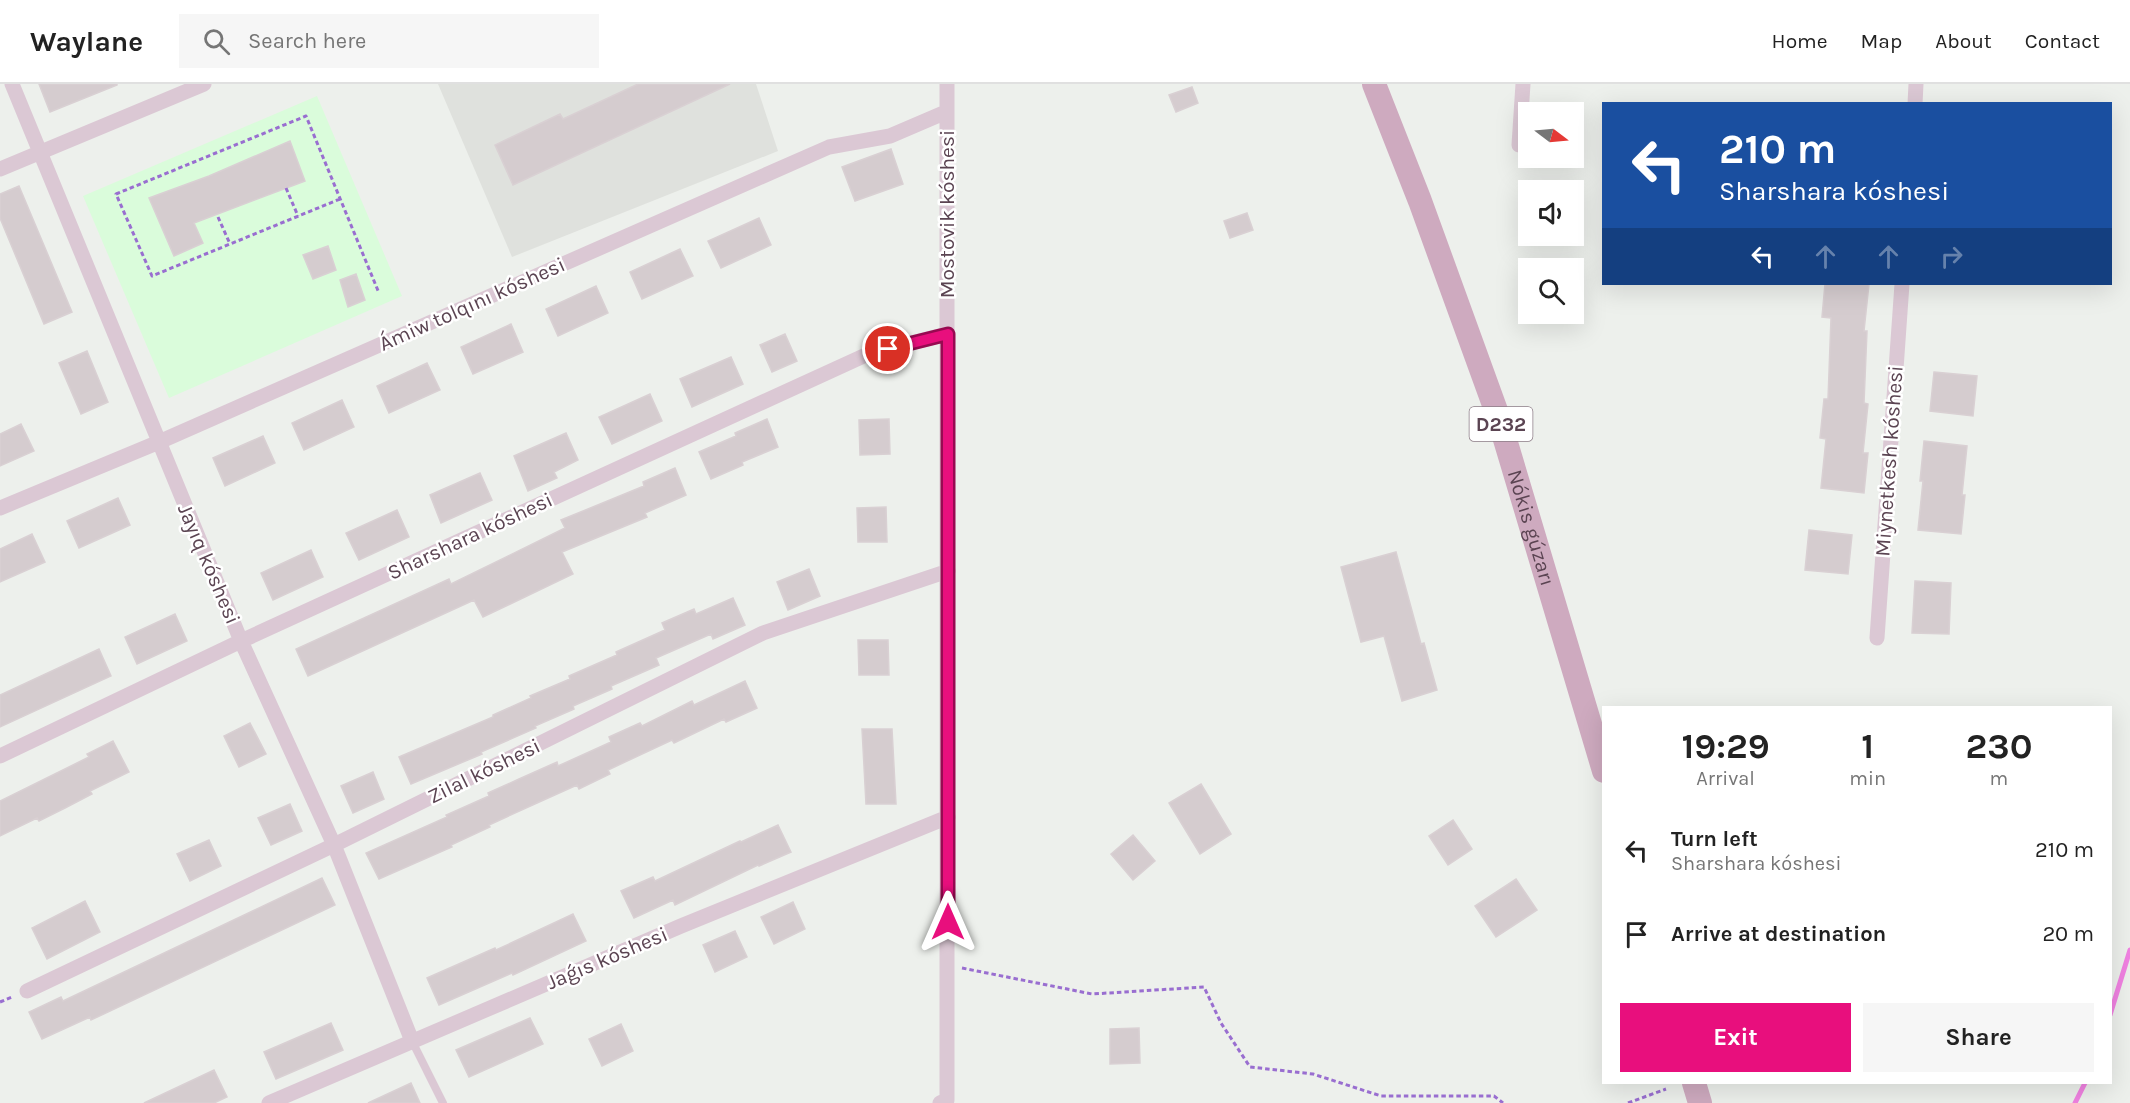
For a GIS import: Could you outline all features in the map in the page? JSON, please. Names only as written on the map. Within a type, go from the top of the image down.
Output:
[{"type":"main road","name":"Nókis gúzarı","points":[[1374,84],[1420,201],[1498,416],[1602,764]]},
{"type":"main road","points":[[1694,1084],[1700,1103]]},
{"type":"street","name":"Jayıq kóshesi","points":[[12,84],[241,641],[334,845],[412,1041]]},
{"type":"street","points":[[0,169],[204,84]]},
{"type":"street","name":"Mostovik kóshesi","points":[[944,1101],[948,964],[947,84]]},
{"type":"street","points":[[1522,102],[1523,84]]},
{"type":"street","points":[[1915,102],[1916,84]]},
{"type":"street","name":"Ámiw tolqını kóshesi","points":[[0,508],[159,442],[829,147],[890,136],[946,112]]},
{"type":"street","name":"Miynetkesh kóshesi","points":[[1877,638],[1902,285]]},
{"type":"street","name":"Sharshara kóshesi","points":[[0,756],[241,641],[868,354],[948,334]]},
{"type":"street","name":"Zilal kóshesi","points":[[27,991],[334,845],[763,633],[948,571]]},
{"type":"street","name":"Jaǵıs kóshesi","points":[[268,1103],[681,926],[948,817]]},
{"type":"lane","points":[[412,1041],[443,1103]]},
{"type":"path","points":[[340,198],[152,276],[116,194],[306,116],[340,198],[379,293]]},
{"type":"path","points":[[286,188],[298,216]]},
{"type":"path","points":[[218,217],[230,244]]},
{"type":"path","points":[[948,964],[1034,984],[1092,994],[1203,987],[1221,1023],[1250,1067],[1313,1074],[1381,1096],[1494,1096],[1503,1103]]},
{"type":"path","points":[[1628,1103],[1666,1089]]},
{"type":"shaded area","points":[[438,84],[756,84],[778,151],[512,257]]},
{"type":"shaded area","points":[[317,96],[402,296],[169,398],[83,196]]},
{"type":"building","points":[[39,84],[117,84],[117,85],[50,112]]},
{"type":"building","points":[[638,84],[730,84],[513,185],[495,145],[560,114],[563,119]]},
{"type":"building","points":[[1192,87],[1198,103],[1176,112],[1169,95]]},
{"type":"building","points":[[290,141],[305,181],[194,223],[203,243],[174,256],[149,198],[209,176]]},
{"type":"building","points":[[891,149],[903,184],[855,201],[842,167]]},
{"type":"building","points":[[19,186],[72,312],[44,324],[0,218],[0,194]]},
{"type":"building","points":[[1247,213],[1253,230],[1230,238],[1224,221]]},
{"type":"building","points":[[759,218],[771,245],[721,268],[708,241]]},
{"type":"building","points":[[328,246],[336,270],[313,279],[303,255]]},
{"type":"building","points":[[680,249],[693,276],[642,299],[630,272]]},
{"type":"building","points":[[356,274],[365,300],[348,307],[340,280]]},
{"type":"building","points":[[1825,285],[1869,285],[1864,331],[1867,331],[1864,403],[1868,404],[1863,453],[1868,453],[1864,493],[1821,488],[1826,439],[1820,438],[1824,399],[1828,399],[1831,318],[1822,317]]},
{"type":"building","points":[[596,286],[608,313],[558,336],[546,309]]},
{"type":"building","points":[[511,324],[523,352],[473,374],[461,347]]},
{"type":"building","points":[[785,334],[797,361],[772,372],[760,345]]},
{"type":"building","points":[[87,351],[108,402],[81,414],[59,363]]},
{"type":"building","points":[[731,357],[743,384],[692,407],[680,379]]},
{"type":"building","points":[[427,363],[440,390],[389,413],[377,386]]},
{"type":"building","points":[[1934,372],[1977,376],[1973,416],[1930,411]]},
{"type":"building","points":[[650,394],[662,421],[612,444],[599,417]]},
{"type":"building","points":[[342,400],[354,427],[304,450],[292,423]]},
{"type":"building","points":[[767,419],[778,447],[742,462],[743,465],[711,479],[699,452]]},
{"type":"building","points":[[889,419],[890,454],[860,455],[859,420]]},
{"type":"building","points":[[21,424],[34,451],[0,466],[0,434]]},
{"type":"building","points":[[566,433],[578,460],[554,472],[557,478],[528,491],[514,456]]},
{"type":"building","points":[[263,436],[275,463],[225,486],[213,458]]},
{"type":"building","points":[[1924,441],[1967,446],[1961,534],[1918,530]]},
{"type":"building","points":[[675,468],[686,495],[645,513],[647,517],[562,552],[573,574],[483,617],[474,600],[308,676],[296,649],[449,579],[451,584],[565,528],[561,520],[644,486],[643,482]]},
{"type":"building","points":[[480,473],[492,500],[441,523],[430,495]]},
{"type":"building","points":[[118,498],[130,525],[79,548],[67,521]]},
{"type":"building","points":[[886,507],[887,542],[858,542],[857,508]]},
{"type":"building","points":[[397,510],[409,537],[359,560],[346,533]]},
{"type":"building","points":[[1809,530],[1852,535],[1848,574],[1805,570]]},
{"type":"building","points":[[32,534],[45,562],[0,582],[0,549]]},
{"type":"building","points":[[311,550],[323,577],[273,600],[261,573]]},
{"type":"building","points":[[1396,552],[1421,644],[1424,643],[1437,690],[1402,701],[1384,636],[1361,642],[1341,567]]},
{"type":"building","points":[[809,569],[820,596],[788,610],[777,582]]},
{"type":"building","points":[[1915,581],[1951,583],[1949,634],[1912,633]]},
{"type":"building","points":[[733,598],[745,625],[713,639],[711,634],[656,658],[659,665],[611,686],[612,689],[573,706],[574,709],[481,752],[482,754],[411,784],[399,757],[493,717],[531,698],[530,696],[570,679],[569,676],[617,655],[616,652],[665,630],[662,623],[694,609],[696,614]]},
{"type":"building","points":[[175,614],[187,641],[137,664],[125,637]]},
{"type":"building","points":[[858,640],[888,640],[889,675],[859,675]]},
{"type":"building","points":[[99,649],[111,676],[0,727],[0,695]]},
{"type":"building","points":[[745,681],[757,708],[726,722],[724,719],[674,743],[672,740],[608,770],[610,774],[579,789],[577,785],[489,825],[490,827],[451,845],[452,847],[379,879],[366,853],[447,817],[446,815],[489,796],[488,793],[557,762],[558,766],[611,742],[609,737],[640,723],[642,726],[692,701],[694,705]]},
{"type":"building","points":[[250,723],[266,754],[239,767],[224,736]]},
{"type":"building","points":[[862,729],[892,729],[896,804],[866,804]]},
{"type":"building","points":[[113,741],[129,772],[90,791],[92,794],[39,821],[37,818],[0,836],[0,801],[89,757],[87,754]]},
{"type":"building","points":[[373,772],[384,799],[353,813],[341,786]]},
{"type":"building","points":[[1201,784],[1231,834],[1200,854],[1169,803]]},
{"type":"building","points":[[290,804],[302,831],[271,845],[258,818]]},
{"type":"building","points":[[1453,820],[1472,849],[1448,865],[1429,836]]},
{"type":"building","points":[[778,825],[791,852],[758,865],[675,905],[673,900],[634,918],[621,891],[653,877],[655,881]]},
{"type":"building","points":[[1133,835],[1155,861],[1133,880],[1111,854]]},
{"type":"building","points":[[209,840],[221,866],[190,881],[177,854]]},
{"type":"building","points":[[322,878],[335,905],[91,1020],[90,1017],[42,1039],[29,1012],[61,997],[63,1001]]},
{"type":"building","points":[[1516,879],[1537,910],[1496,937],[1475,906]]},
{"type":"building","points":[[85,901],[100,932],[47,959],[32,928]]},
{"type":"building","points":[[793,902],[805,929],[774,944],[761,917]]},
{"type":"building","points":[[573,914],[586,941],[513,975],[512,973],[439,1005],[427,978],[495,948],[496,950]]},
{"type":"building","points":[[735,931],[747,957],[715,972],[703,945]]},
{"type":"building","points":[[530,1018],[543,1044],[469,1077],[456,1050]]},
{"type":"building","points":[[331,1023],[343,1050],[276,1079],[264,1052]]},
{"type":"building","points":[[621,1024],[633,1051],[602,1066],[589,1039]]},
{"type":"building","points":[[1139,1028],[1140,1063],[1110,1064],[1110,1029]]},
{"type":"building","points":[[214,1070],[227,1097],[214,1103],[144,1103]]},
{"type":"building","points":[[411,1083],[420,1103],[368,1103]]},
{"type":"waterway","points":[[2112,1008],[2130,950]]},
{"type":"waterway","points":[[2075,1103],[2084,1084]]},
{"type":"route","points":[[888,349],[948,334],[948,922]]}]
